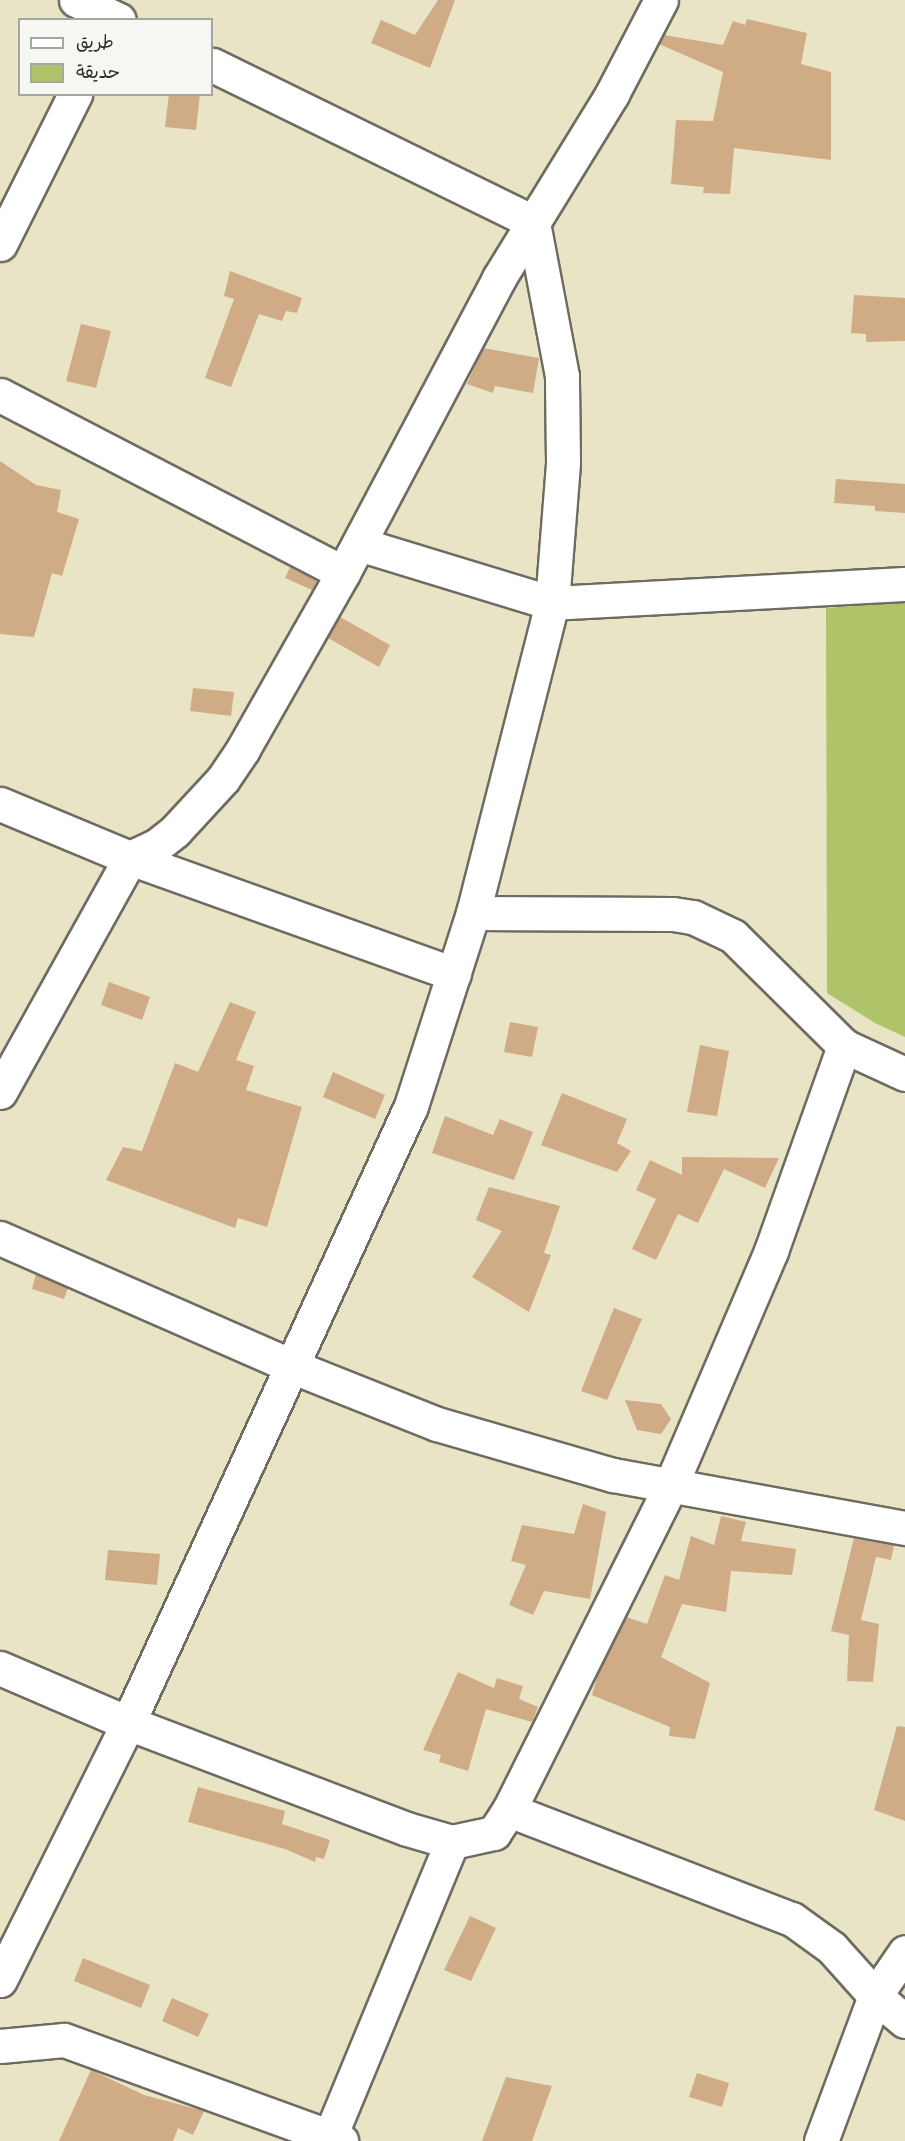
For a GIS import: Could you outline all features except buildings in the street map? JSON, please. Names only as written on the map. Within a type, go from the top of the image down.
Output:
[{"type":"street","points":[[76,0],[117,14]]},
{"type":"street","points":[[0,1092],[130,858],[156,846],[175,831],[223,779],[359,544],[499,278],[612,94],[661,0]]},
{"type":"street","points":[[213,65],[533,222]]},
{"type":"street","points":[[0,244],[74,96]]},
{"type":"street","points":[[0,1980],[128,1723],[411,1106],[473,914],[552,603],[562,462],[562,376],[533,222]]},
{"type":"street","points":[[0,395],[343,573]]},
{"type":"street","points":[[359,544],[552,603],[905,584]]},
{"type":"street","points":[[0,804],[130,858],[454,974]]},
{"type":"street","points":[[473,914],[693,917],[734,936],[844,1046],[905,1074]]},
{"type":"street","points":[[0,1668],[128,1723],[452,1842],[494,1833],[509,1810],[670,1487],[771,1251],[844,1046]]},
{"type":"street","points":[[0,1238],[291,1366],[436,1424],[613,1475],[905,1528]]},
{"type":"street","points":[[509,1810],[792,1919],[832,1948],[875,1996],[905,2022]]},
{"type":"street","points":[[0,2046],[64,2040],[333,2139],[452,1842]]},
{"type":"street","points":[[821,2141],[875,1996],[905,1952]]},
{"type":"green space","points":[[905,602],[905,1037],[875,1023],[827,993],[826,608]]}]
